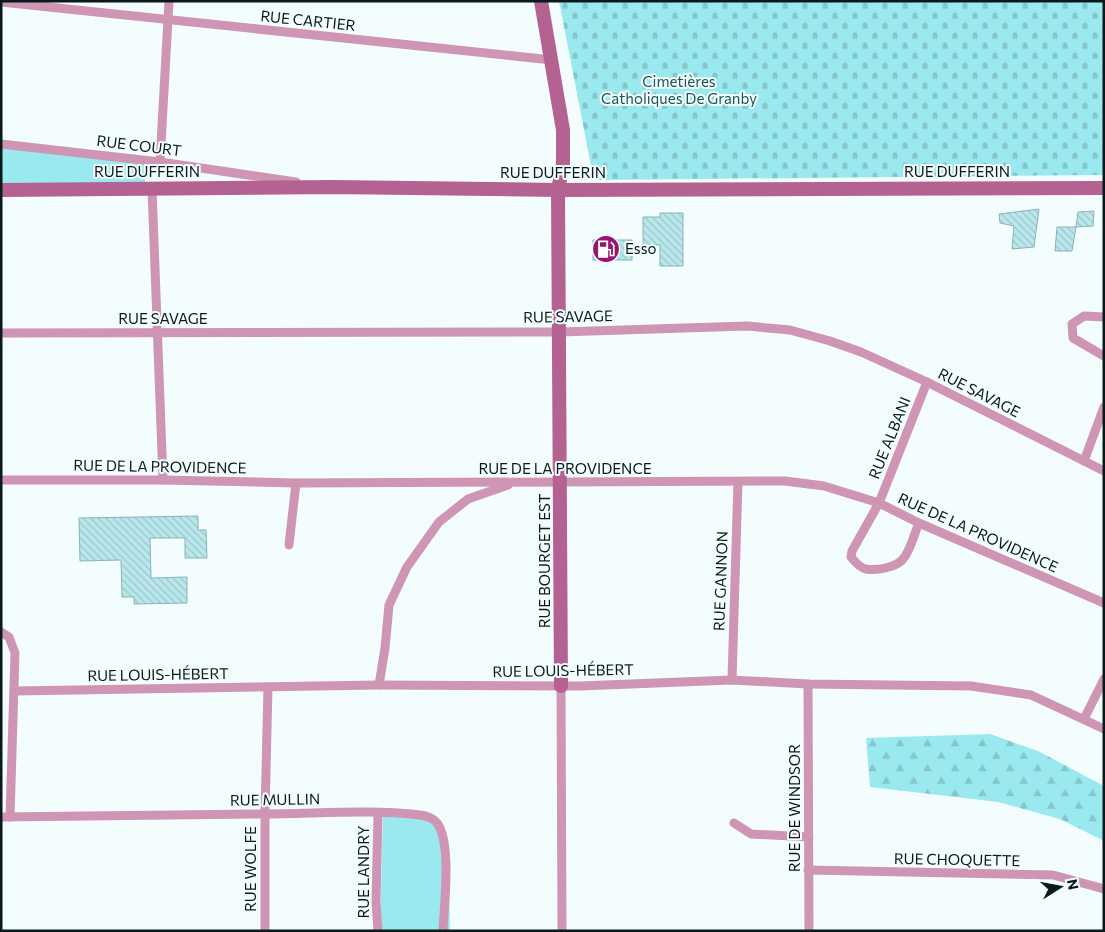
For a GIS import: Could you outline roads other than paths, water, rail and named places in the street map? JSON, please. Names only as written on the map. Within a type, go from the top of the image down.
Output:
[{"type":"main road","name":"RUE BOURGET EST","points":[[541,1],[563,130],[563,163],[558,190],[562,686]]},
{"type":"main road","name":"RUE DUFFERIN","points":[[1,190],[332,187],[558,190],[1104,188]]},
{"type":"street","points":[[160,162],[169,1]]},
{"type":"street","name":"RUE CARTIER","points":[[1,2],[552,60]]},
{"type":"street","name":"RUE COURT","points":[[1,144],[160,162],[332,187]]},
{"type":"street","points":[[152,189],[163,480]]},
{"type":"street","points":[[1104,317],[1084,316],[1072,324],[1073,338],[1104,356]]},
{"type":"street","name":"RUE SAVAGE","points":[[1,333],[560,332],[747,326],[790,330],[861,352],[927,382],[1104,471]]},
{"type":"street","name":"RUE ALBANI","points":[[919,523],[906,555],[898,564],[866,569],[859,566],[851,557],[852,551],[879,503],[927,382]]},
{"type":"street","points":[[1084,461],[1104,407]]},
{"type":"street","name":"RUE DE LA PROVIDENCE","points":[[1,480],[516,483],[785,481],[824,486],[879,503],[919,523],[1104,603]]},
{"type":"street","points":[[289,545],[296,482]]},
{"type":"street","name":"RUE GANNON","points":[[732,680],[738,482]]},
{"type":"street","points":[[379,685],[389,605],[407,567],[439,522],[468,499],[516,483]]},
{"type":"street","points":[[2,632],[9,638],[15,653],[15,691],[5,817]]},
{"type":"street","points":[[1084,718],[1104,679]]},
{"type":"street","name":"RUE LOUIS-HÉBERT","points":[[15,691],[379,685],[562,686],[732,680],[808,684],[971,686],[1031,695],[1104,728]]},
{"type":"street","name":"RUE DE WINDSOR","points":[[808,684],[809,931]]},
{"type":"street","name":"RUE BOURGET EST","points":[[562,686],[562,931]]},
{"type":"street","name":"RUE WOLFE","points":[[265,931],[268,687]]},
{"type":"street","name":"RUE MULLIN","points":[[5,817],[341,812],[428,817],[436,822],[443,833],[446,848],[443,931]]},
{"type":"street","name":"RUE LANDRY","points":[[378,813],[376,902],[378,931]]},
{"type":"street","points":[[734,823],[751,834],[809,837]]},
{"type":"street","name":"RUE CHOQUETTE","points":[[808,870],[1053,875],[1104,889]]},
{"type":"place","name":"Esso","points":[[606,249]]},
{"type":"park label","name":"Cimetières Catholiques De Granby","points":[[679,90]]}]
